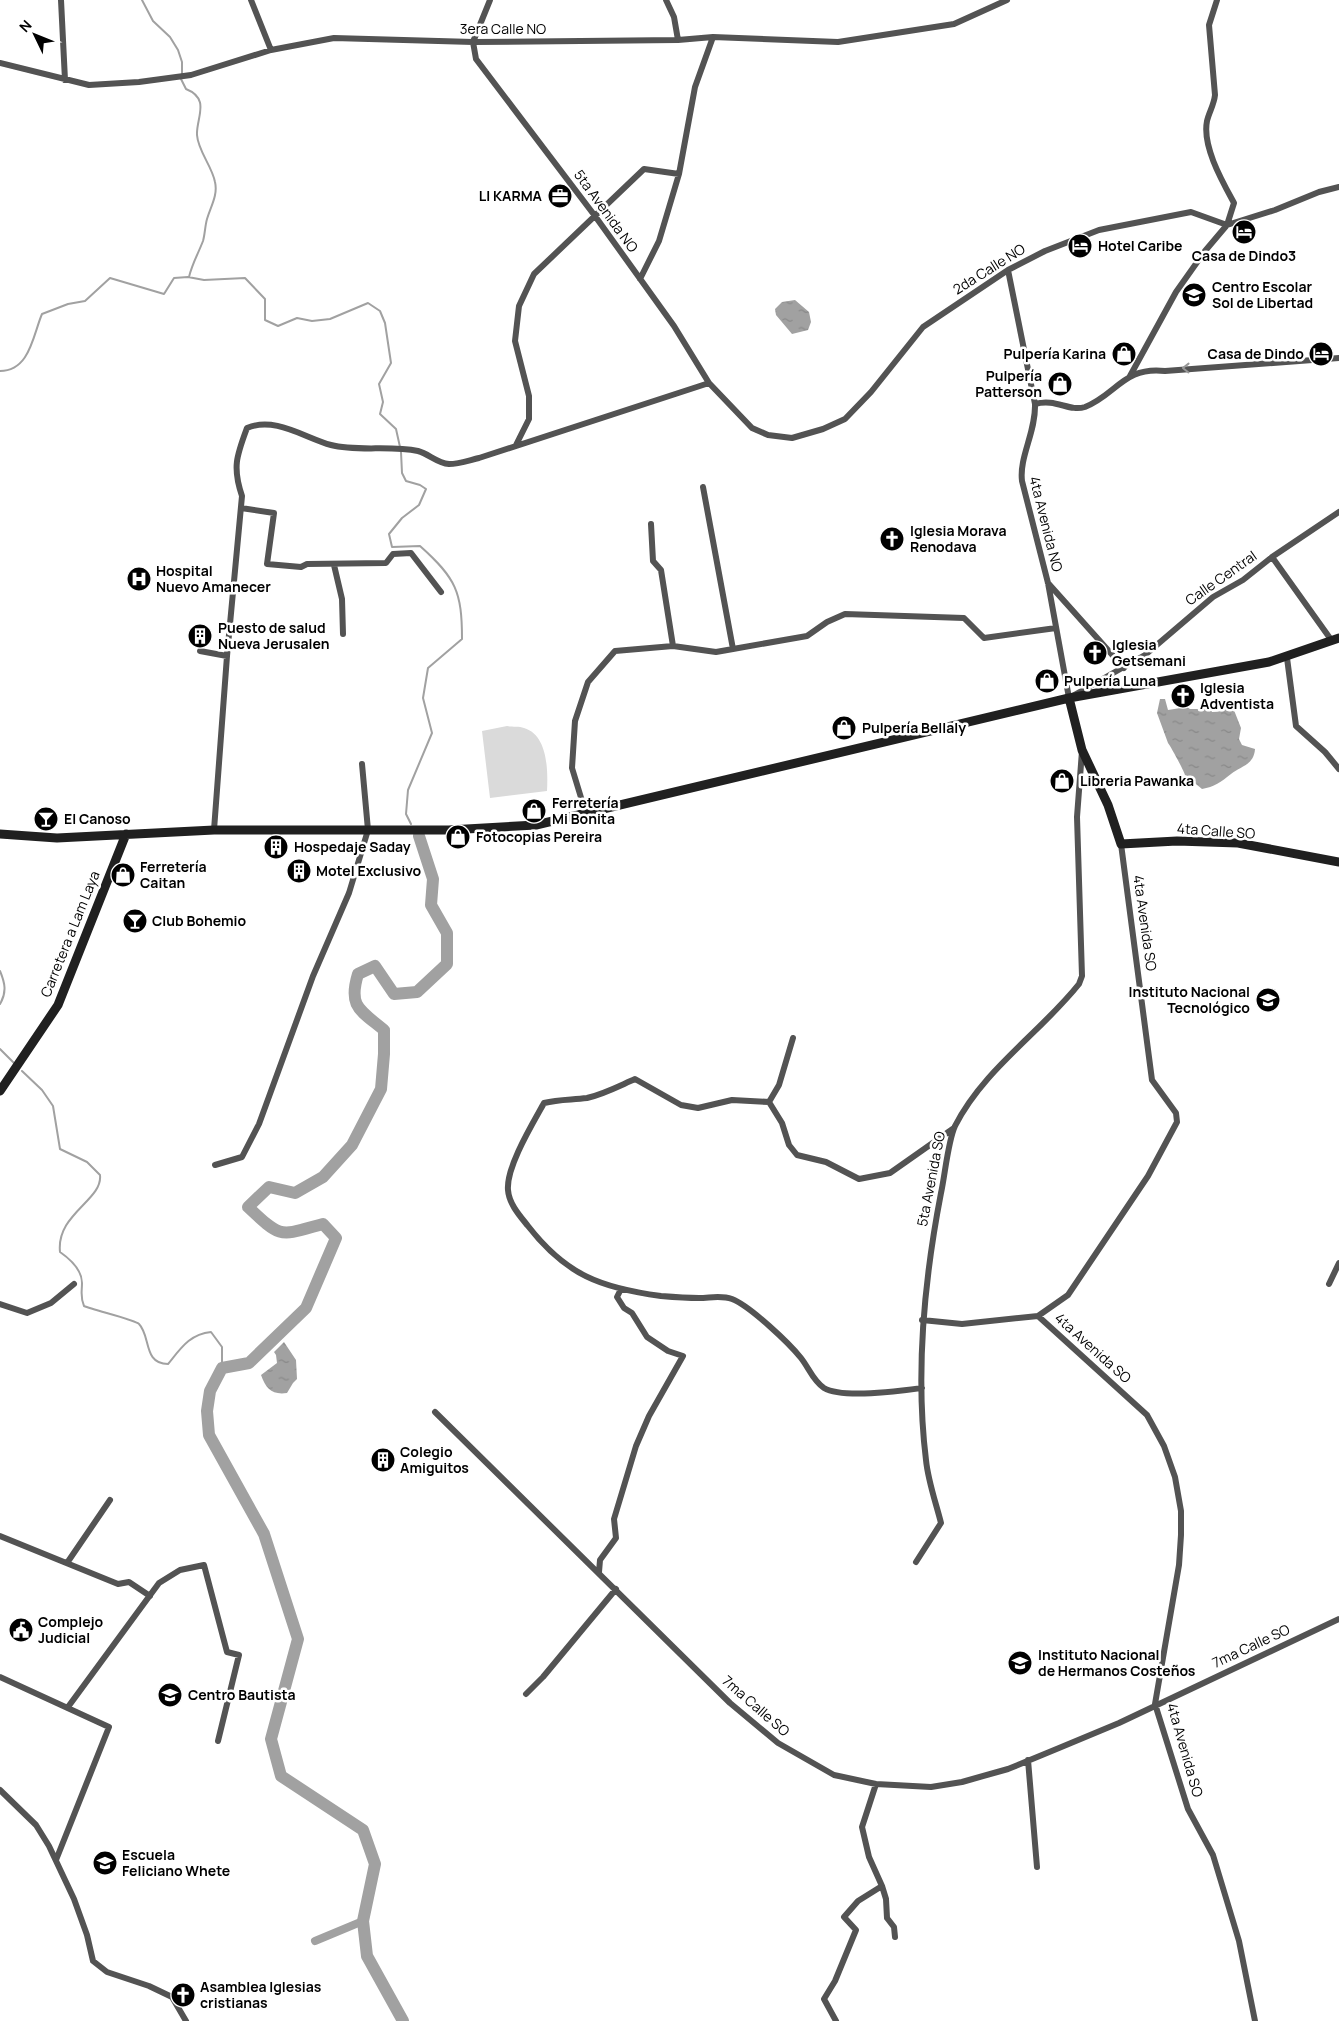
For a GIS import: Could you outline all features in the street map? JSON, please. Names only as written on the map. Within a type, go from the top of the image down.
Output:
[{"type":"main road","points":[[0,834],[57,838],[214,830],[422,830],[536,825],[1069,698],[1198,677],[1287,658],[1336,640]]},
{"type":"main road","name":"4ta Avenida SO","points":[[1069,698],[1082,750],[1108,805],[1121,844]]},
{"type":"main road","name":"Carretera a Lam Laya","points":[[0,1091],[58,1005],[126,834]]},
{"type":"main road","name":"4ta Calle SO","points":[[1121,844],[1177,842],[1238,843],[1339,862]]},
{"type":"street","points":[[61,0],[65,80]]},
{"type":"street","points":[[251,0],[271,50]]},
{"type":"street","points":[[473,42],[490,0]]},
{"type":"street","points":[[666,0],[674,17],[678,40]]},
{"type":"street","name":"3era Calle NO","points":[[0,62],[89,85],[139,82],[191,75],[271,50],[334,38],[473,42],[678,40],[713,37],[838,42],[954,24],[1008,0]]},
{"type":"street","points":[[1130,376],[1176,292],[1205,250],[1227,225],[1234,202],[1216,170],[1208,135],[1207,122],[1214,105],[1215,95],[1209,25],[1217,0]]},
{"type":"street","points":[[640,278],[659,241],[679,174],[695,87],[713,37]]},
{"type":"street","name":"5ta Avenida NO","points":[[473,42],[476,59],[640,278],[674,326],[709,383],[752,428]]},
{"type":"street","points":[[516,445],[529,419],[529,396],[515,341],[519,306],[534,274],[644,169],[679,174]]},
{"type":"street","points":[[1227,225],[1275,210],[1319,192],[1339,188]]},
{"type":"street","name":"2da Calle NO","points":[[752,428],[768,436],[792,438],[823,429],[846,419],[871,392],[923,327],[1008,270],[1045,251],[1099,230],[1191,212],[1227,225]]},
{"type":"street","name":"4ta Avenida NO","points":[[1008,270],[1035,404],[1035,421],[1020,471],[1048,583],[1069,698]]},
{"type":"street","points":[[1035,404],[1052,401],[1071,407],[1082,408],[1130,376],[1152,369],[1165,371],[1339,358]]},
{"type":"street","points":[[214,830],[227,656],[242,496],[236,480],[235,465],[248,428],[257,424],[273,425],[332,446],[405,448],[425,453],[442,463],[452,464],[479,458],[709,383]]},
{"type":"street","points":[[703,487],[733,649]]},
{"type":"street","points":[[241,508],[274,513],[267,564],[301,567],[307,564],[386,563],[393,554],[411,553],[441,592]]},
{"type":"street","name":"Calle Central","points":[[1069,698],[1124,668],[1155,648],[1213,597],[1243,580],[1272,557],[1339,512]]},
{"type":"street","points":[[651,524],[653,561],[661,570],[673,646]]},
{"type":"street","points":[[1272,557],[1336,640]]},
{"type":"street","points":[[334,565],[342,599],[343,634]]},
{"type":"street","points":[[1048,583],[1124,668]]},
{"type":"street","points":[[586,814],[572,768],[575,721],[588,682],[615,651],[673,646],[716,652],[807,636],[827,622],[845,614],[964,618],[984,638],[1056,628]]},
{"type":"street","points":[[200,651],[227,656]]},
{"type":"street","points":[[1287,658],[1296,726],[1325,752],[1339,769]]},
{"type":"street","name":"5ta Avenida SO","points":[[916,1562],[941,1523],[926,1461],[922,1388],[922,1320],[930,1250],[954,1128],[985,1083],[1023,1040],[1079,984],[1082,976],[1077,817],[1082,750]]},
{"type":"street","points":[[215,1165],[242,1157],[259,1124],[313,976],[349,893],[368,830],[362,764]]},
{"type":"street","name":"4ta Avenida SO","points":[[1121,844],[1152,1080],[1176,1113],[1177,1122],[1148,1176],[1068,1295],[1038,1316],[1147,1415],[1164,1446],[1175,1477],[1181,1510],[1181,1542],[1155,1704],[1188,1809],[1212,1855],[1239,1941],[1255,2021]]},
{"type":"street","points":[[769,1102],[779,1085],[793,1038]]},
{"type":"street","points":[[769,1102],[732,1100],[698,1108],[681,1105],[635,1079],[590,1097],[572,1100],[558,1099],[544,1103],[511,1172],[508,1190],[515,1208],[537,1237],[560,1261],[592,1280],[621,1289],[662,1296],[698,1298],[722,1296],[734,1300],[787,1343],[803,1360],[816,1381],[826,1389],[862,1394],[922,1388]]},
{"type":"street","points":[[769,1102],[782,1123],[789,1145],[797,1154],[826,1162],[859,1179],[890,1172],[954,1128]]},
{"type":"street","points":[[1329,1284],[1339,1264]]},
{"type":"street","points":[[0,1304],[27,1313],[51,1304],[74,1284]]},
{"type":"street","points":[[599,1572],[600,1560],[616,1538],[614,1519],[636,1446],[649,1416],[683,1356],[668,1351],[647,1337],[632,1313],[624,1308],[617,1298],[621,1289]]},
{"type":"street","points":[[922,1320],[962,1324],[1038,1316]]},
{"type":"street","name":"7ma Calle SO","points":[[435,1412],[730,1703],[778,1743],[834,1775],[876,1784],[931,1787],[962,1782],[1008,1769],[1119,1723],[1155,1704],[1339,1619]]},
{"type":"street","points":[[67,1563],[110,1500]]},
{"type":"street","points":[[0,1536],[118,1584],[129,1582],[150,1596]]},
{"type":"street","points":[[68,1707],[159,1583],[180,1570],[204,1565],[227,1652],[239,1655],[218,1741]]},
{"type":"street","points":[[526,1694],[543,1677],[616,1589]]},
{"type":"street","points":[[0,1677],[109,1727],[56,1860]]},
{"type":"street","points":[[1028,1760],[1037,1868]]},
{"type":"street","points":[[876,1784],[862,1827],[869,1857],[886,1899],[887,1918],[894,1927],[895,1936]]},
{"type":"street","points":[[0,1790],[36,1825],[56,1860],[74,1899],[87,1935],[93,1961],[107,1972],[149,1986],[172,1997],[186,2021]]},
{"type":"street","points":[[836,2021],[824,1999],[835,1982],[856,1930],[844,1917],[858,1901],[882,1886]]},
{"type":"shaded area","points":[[507,726],[524,728],[538,738],[545,755],[547,791],[490,798],[482,731]]},
{"type":"water","points":[[795,300],[809,312],[811,322],[808,330],[792,334],[776,315],[775,309],[782,302]]},
{"type":"water","points":[[1160,699],[1165,699],[1168,710],[1187,707],[1190,709],[1211,709],[1212,712],[1223,711],[1222,703],[1230,700],[1241,728],[1239,739],[1242,745],[1255,749],[1250,762],[1221,782],[1202,789],[1185,775],[1168,743],[1157,713]]},
{"type":"water","points":[[284,1342],[296,1360],[297,1379],[287,1393],[277,1393],[267,1387],[261,1375],[277,1363],[274,1352]]},
{"type":"waterway","points":[[142,0],[153,21],[170,37],[178,50],[182,62],[182,74]]},
{"type":"waterway","points":[[181,79],[186,89],[194,93],[200,103],[197,129],[198,141],[211,170],[216,187],[203,241],[189,277]]},
{"type":"waterway","points":[[0,371],[10,369],[24,359],[33,341],[42,314],[68,304],[85,301],[110,278],[164,294],[174,278],[188,277],[204,280],[245,278],[265,299],[265,320],[278,326],[297,318],[312,321],[330,319],[368,303],[380,311],[385,323],[391,363],[379,384],[383,402],[380,414],[396,429],[400,447]]},
{"type":"waterway","points":[[401,452],[402,473],[406,481],[426,489],[419,505],[402,518],[389,534],[392,547],[420,546],[442,567],[458,597],[462,623],[462,639],[428,668],[423,698],[432,733],[408,790],[406,814],[411,824]]},
{"type":"waterway","points":[[403,2021],[367,1956],[363,1921],[375,1864],[363,1830],[281,1776],[271,1739],[298,1639],[264,1534],[209,1435],[207,1411],[210,1391],[222,1368],[249,1363],[306,1308],[336,1238],[323,1224],[297,1231],[282,1232],[275,1230],[248,1207],[269,1187],[295,1193],[323,1177],[352,1145],[381,1089],[384,1030],[358,1007],[354,994],[358,974],[375,966],[394,994],[417,992],[447,964],[447,933],[431,905],[433,879],[419,836]]},
{"type":"waterway","points":[[0,971],[4,988],[4,995],[0,1004]]},
{"type":"waterway","points":[[0,1049],[14,1063]]},
{"type":"waterway","points":[[22,1071],[42,1090],[53,1106],[60,1149],[87,1162],[100,1175],[99,1184],[65,1227],[61,1239],[60,1252],[71,1261],[80,1273],[84,1306],[139,1324],[143,1329],[151,1355],[160,1363],[168,1364],[182,1347],[192,1339],[211,1332],[222,1347],[222,1368]]},
{"type":"waterway","points":[[315,1941],[363,1921]]},
{"type":"place","name":"LI KARMA","points":[[560,196]]},
{"type":"place","name":"Casa de Dindo3","points":[[1244,232]]},
{"type":"place","name":"Hotel Caribe","points":[[1080,246]]},
{"type":"place","name":"Centro Escolar Sol de Libertad","points":[[1194,295]]},
{"type":"place","name":"Pulpería Karina","points":[[1124,354]]},
{"type":"place","name":"Casa de Dindo","points":[[1321,354]]},
{"type":"place","name":"Pulpería Patterson","points":[[1060,384]]},
{"type":"place","name":"Iglesia Morava Renodava","points":[[892,539]]},
{"type":"place","name":"Hospital Nuevo Amanecer","points":[[139,579]]},
{"type":"place","name":"Puesto de salud Nueva Jerusalen","points":[[200,636]]},
{"type":"place","name":"Iglesia Getsemani","points":[[1095,653]]},
{"type":"place","name":"Pulpería Luna","points":[[1047,681]]},
{"type":"place","name":"Iglesia Adventista","points":[[1183,696]]},
{"type":"place","name":"Pulpería Bellaly","points":[[844,728]]},
{"type":"place","name":"Libreria Pawanka","points":[[1062,781]]},
{"type":"place","name":"Ferretería Mi Bonita","points":[[534,811]]},
{"type":"place","name":"El Canoso","points":[[46,819]]},
{"type":"place","name":"Fotocopias Pereira","points":[[458,837]]},
{"type":"place","name":"Hospedaje Saday","points":[[276,847]]},
{"type":"place","name":"Motel Exclusivo","points":[[299,871]]},
{"type":"place","name":"Ferretería Caitan","points":[[123,875]]},
{"type":"place","name":"Club Bohemio","points":[[135,921]]},
{"type":"place","name":"Instituto Nacional Tecnológico","points":[[1268,1000]]},
{"type":"place","name":"Colegio Amiguitos","points":[[383,1460]]},
{"type":"place","name":"Complejo Judicial","points":[[21,1630]]},
{"type":"place","name":"Instituto Nacional de Hermanos Costeños","points":[[1020,1663]]},
{"type":"place","name":"Centro Bautista","points":[[170,1695]]},
{"type":"place","name":"Escuela Feliciano Whete","points":[[105,1863]]},
{"type":"place","name":"Asamblea Iglesias cristianas","points":[[183,1995]]}]
